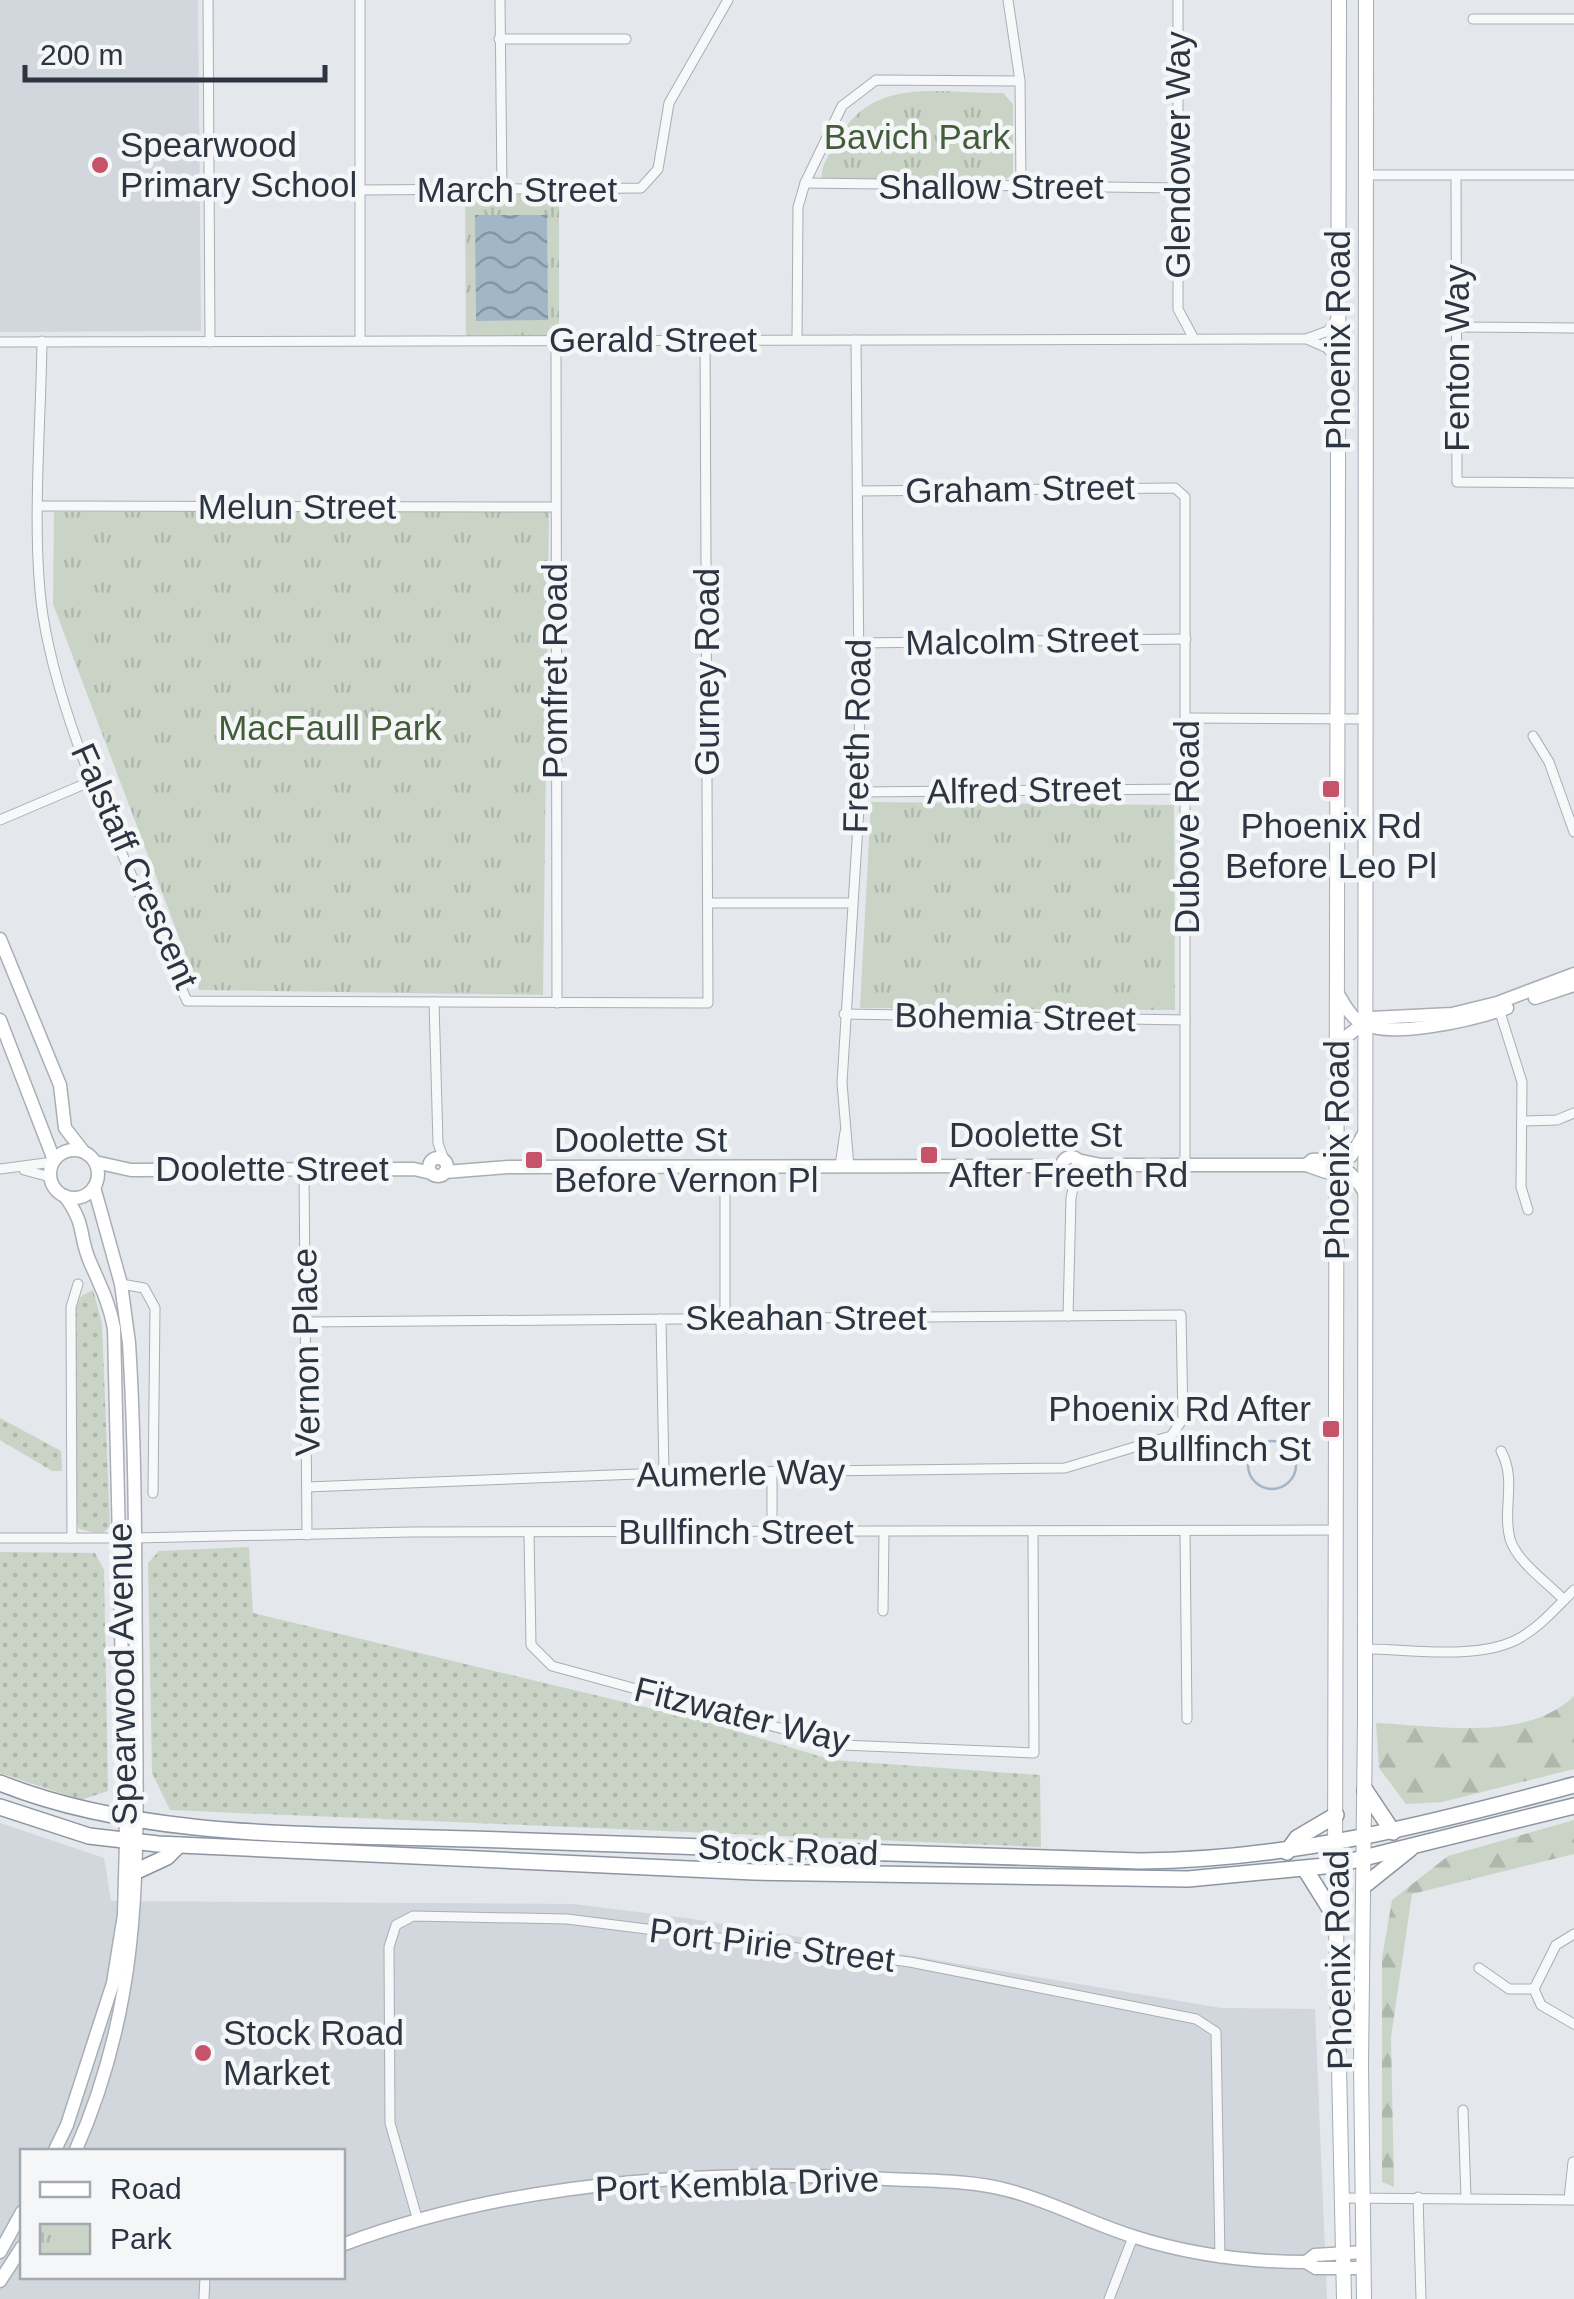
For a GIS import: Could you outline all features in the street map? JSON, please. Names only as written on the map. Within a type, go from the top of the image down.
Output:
[{"type":"highway","name":"Stock Road","points":[[0,1783],[61,1805],[133,1820],[408,1837],[1120,1860],[1201,1860],[1336,1844],[1574,1785]]},
{"type":"highway","points":[[1365,1790],[1393,1832]]},
{"type":"highway","name":"Stock Road","points":[[0,1808],[53,1827],[133,1842],[754,1872],[1068,1880],[1188,1879],[1305,1869],[1410,1849],[1574,1806]]},
{"type":"highway","points":[[1287,1852],[1297,1838],[1336,1815]]},
{"type":"highway","points":[[138,1870],[168,1857],[179,1845]]},
{"type":"highway","points":[[1365,1885],[1410,1849]]},
{"type":"highway","points":[[1305,1869],[1335,1917]]},
{"type":"main road","name":"Phoenix Road","points":[[1339,0],[1335,1917],[1344,2299]]},
{"type":"main road","name":"Phoenix Road","points":[[1364,2299],[1366,0]]},
{"type":"street","points":[[208,0],[210,342]]},
{"type":"street","points":[[360,0],[360,342]]},
{"type":"street","points":[[500,0],[502,190]]},
{"type":"street","name":"March Street","points":[[360,190],[626,190],[651,182],[658,169],[669,103],[728,0]]},
{"type":"street","points":[[1008,0],[1020,81],[1021,187]]},
{"type":"street","name":"Glendower Way","points":[[1155,338],[1166,334],[1178,309],[1178,0]]},
{"type":"street","points":[[1473,19],[1574,19]]},
{"type":"street","points":[[499,39],[626,39]]},
{"type":"street","points":[[797,339],[798,207],[804,183],[842,106],[876,80],[1020,81]]},
{"type":"street","points":[[1366,176],[1574,176]]},
{"type":"street","name":"Fenton Way","points":[[1456,177],[1457,482],[1574,483]]},
{"type":"street","name":"Shallow Street","points":[[804,183],[1178,188]]},
{"type":"street","name":"Glendower Way","points":[[1178,309],[1194,338]]},
{"type":"street","points":[[1306,338],[1328,331],[1338,315]]},
{"type":"street","points":[[1457,328],[1574,328]]},
{"type":"street","points":[[1306,338],[1327,348],[1338,363]]},
{"type":"street","name":"Gerald Street","points":[[0,342],[1306,338]]},
{"type":"street","name":"Pomfret Road","points":[[556,340],[558,1002]]},
{"type":"street","name":"Gurney Road","points":[[705,340],[708,1003]]},
{"type":"street","name":"Freeth Road","points":[[845,1166],[844,1014],[860,792],[856,340]]},
{"type":"street","name":"Falstaff Crescent","points":[[42,342],[43,612],[58,678],[94,780],[187,1001],[708,1003]]},
{"type":"street","name":"Graham Street","points":[[858,491],[1176,488],[1180,492]]},
{"type":"street","name":"Dubove Road","points":[[1180,492],[1185,497],[1188,788],[1185,1165]]},
{"type":"street","name":"Melun Street","points":[[41,506],[554,507]]},
{"type":"street","name":"Malcolm Street","points":[[858,642],[1186,639]]},
{"type":"street","points":[[1187,718],[1366,718]]},
{"type":"street","points":[[1534,736],[1574,832]]},
{"type":"street","points":[[0,820],[94,780]]},
{"type":"street","name":"Alfred Street","points":[[860,792],[1188,788]]},
{"type":"street","points":[[708,903],[852,903]]},
{"type":"street","points":[[0,939],[60,1086],[67,1133],[95,1162]]},
{"type":"street","points":[[1498,1007],[1574,974]]},
{"type":"street","points":[[1337,1061],[1347,1036],[1378,1016],[1452,1014],[1498,1007],[1574,985]]},
{"type":"street","points":[[1338,994],[1354,1019],[1364,1024]]},
{"type":"street","points":[[434,1002],[438,1165]]},
{"type":"street","points":[[1498,1007],[1522,1082],[1521,1187],[1528,1210]]},
{"type":"street","name":"Bohemia Street","points":[[844,1014],[1185,1020]]},
{"type":"street","points":[[0,1020],[53,1161],[50,1177],[21,1169]]},
{"type":"street","points":[[1522,1122],[1556,1120],[1574,1113]]},
{"type":"street","points":[[1337,1166],[1351,1156],[1365,1132]]},
{"type":"street","points":[[0,1169],[21,1169],[53,1161],[67,1150],[83,1152]]},
{"type":"street","name":"Doolette Street","points":[[95,1162],[130,1170],[414,1169],[438,1165],[1185,1165],[1306,1166],[1326,1172],[1337,1166]]},
{"type":"street","name":"Spearwood Avenue","points":[[55,2149],[67,2125],[113,1983],[133,1842],[132,1378],[121,1284],[95,1184],[95,1162]]},
{"type":"street","points":[[1337,1166],[1351,1172],[1365,1193]]},
{"type":"street","points":[[725,1167],[726,1319]]},
{"type":"street","points":[[1068,1316],[1071,1168]]},
{"type":"street","name":"Vernon Place","points":[[304,1169],[307,1534]]},
{"type":"street","name":"Doolette Street","points":[[95,1184],[130,1170]]},
{"type":"street","name":"Spearwood Avenue","points":[[50,1177],[82,1224],[89,1261],[104,1286],[114,1328],[119,1538],[133,1820]]},
{"type":"street","points":[[66,1196],[81,1197],[95,1184]]},
{"type":"street","name":"Spearwood Avenue","points":[[72,1538],[72,1307],[78,1284]]},
{"type":"street","name":"Spearwood Avenue","points":[[121,1284],[144,1288],[155,1308],[153,1493]]},
{"type":"street","name":"Skeahan Street","points":[[306,1322],[1180,1315],[1183,1420],[1171,1436]]},
{"type":"street","points":[[661,1319],[664,1473]]},
{"type":"street","name":"Aumerle Way","points":[[307,1486],[664,1473],[1066,1468],[1171,1436]]},
{"type":"street","points":[[1501,1451],[1510,1466],[1510,1539],[1521,1556],[1564,1600]]},
{"type":"street","points":[[772,1472],[772,1532]]},
{"type":"street","name":"Fitzwater Way","points":[[529,1533],[532,1646],[552,1666],[842,1744],[1034,1753],[1033,1530]]},
{"type":"street","name":"Bullfinch Street","points":[[135,1538],[1337,1530]]},
{"type":"street","points":[[883,1611],[884,1532]]},
{"type":"street","points":[[1185,1532],[1186,1719]]},
{"type":"street","points":[[0,1538],[119,1538]]},
{"type":"street","points":[[1365,1649],[1492,1647],[1534,1628],[1574,1590]]},
{"type":"street","name":"Spearwood Avenue","points":[[76,2149],[100,2085],[127,1986],[138,1870],[133,1842]]},
{"type":"street","name":"Port Pirie Street","points":[[418,2221],[390,2123],[389,1947],[396,1924],[412,1916],[567,1919],[910,1962],[1196,2019],[1216,2032],[1220,2258]]},
{"type":"street","points":[[1574,1934],[1556,1945],[1534,1989],[1540,2005],[1574,2024]]},
{"type":"street","points":[[1479,1968],[1509,1990],[1534,1989]]},
{"type":"street","points":[[1463,2110],[1466,2198]]},
{"type":"street","points":[[1342,2198],[1572,2200],[1573,2162]]},
{"type":"street","name":"Port Kembla Drive","points":[[345,2244],[492,2202],[608,2184],[811,2174],[1006,2189],[1133,2237],[1220,2258],[1306,2262],[1316,2268],[1364,2268]]},
{"type":"street","points":[[1418,2197],[1420,2299]]},
{"type":"street","points":[[0,2252],[20,2216]]},
{"type":"street","points":[[1109,2299],[1133,2237]]},
{"type":"street","points":[[0,2281],[20,2249]]},
{"type":"street","name":"Port Kembla Drive","points":[[1306,2262],[1315,2255],[1363,2252]]},
{"type":"shaded area","name":"Spearwood Primary School","points":[[0,0],[198,0],[201,331],[0,332]]},
{"type":"shaded area","points":[[0,1823],[104,1858],[111,1901],[573,1904],[686,1918],[1221,2008],[1315,2009],[1327,2299],[0,2299]]},
{"type":"green space","name":"Bavich Park","points":[[930,91],[1003,93],[1013,104],[1013,175],[1004,180],[822,180],[826,161],[850,122],[886,97]]},
{"type":"green space","points":[[559,194],[559,336],[466,336],[465,195]]},
{"type":"green space","name":"MacFaull Park","points":[[549,511],[543,995],[199,990],[53,604],[54,512]]},
{"type":"green space","points":[[871,802],[1174,805],[1175,1010],[860,1008]]},
{"type":"green space","points":[[93,1290],[102,1323],[110,1527],[101,1534],[79,1529],[76,1521],[76,1308],[81,1296]]},
{"type":"green space","points":[[0,1418],[61,1451],[62,1471],[52,1471],[0,1440]]},
{"type":"green space","points":[[249,1547],[253,1613],[703,1721],[832,1760],[1040,1775],[1041,1847],[170,1810],[152,1773],[148,1563],[159,1551]]},
{"type":"green space","points":[[0,1552],[95,1553],[104,1570],[108,1791],[81,1800],[0,1773]]},
{"type":"green space","points":[[1574,1696],[1574,1769],[1442,1802],[1406,1804],[1379,1768],[1376,1723],[1454,1728],[1507,1726],[1555,1710]]},
{"type":"green space","points":[[1574,1820],[1574,1854],[1412,1894],[1391,2037],[1394,2187],[1382,2182],[1382,1958],[1392,1900],[1448,1856]]},
{"type":"water","points":[[475,215],[547,215],[548,320],[476,321]]},
{"type":"waterway","points":[[1272,1441],[1289,1448],[1296,1465],[1289,1482],[1272,1489],[1255,1482],[1248,1465],[1255,1448],[1272,1441]]},
{"type":"place","name":"Spearwood Primary School","points":[[100,165]]},
{"type":"place","name":"Phoenix Rd Before Leo Pl","points":[[1331,789]]},
{"type":"place","name":"Doolette St After Freeth Rd","points":[[929,1155]]},
{"type":"place","name":"Doolette St Before Vernon Pl","points":[[534,1160]]},
{"type":"place","name":"Phoenix Rd After Bullfinch St","points":[[1331,1429]]},
{"type":"place","name":"Stock Road Market","points":[[203,2053]]}]
